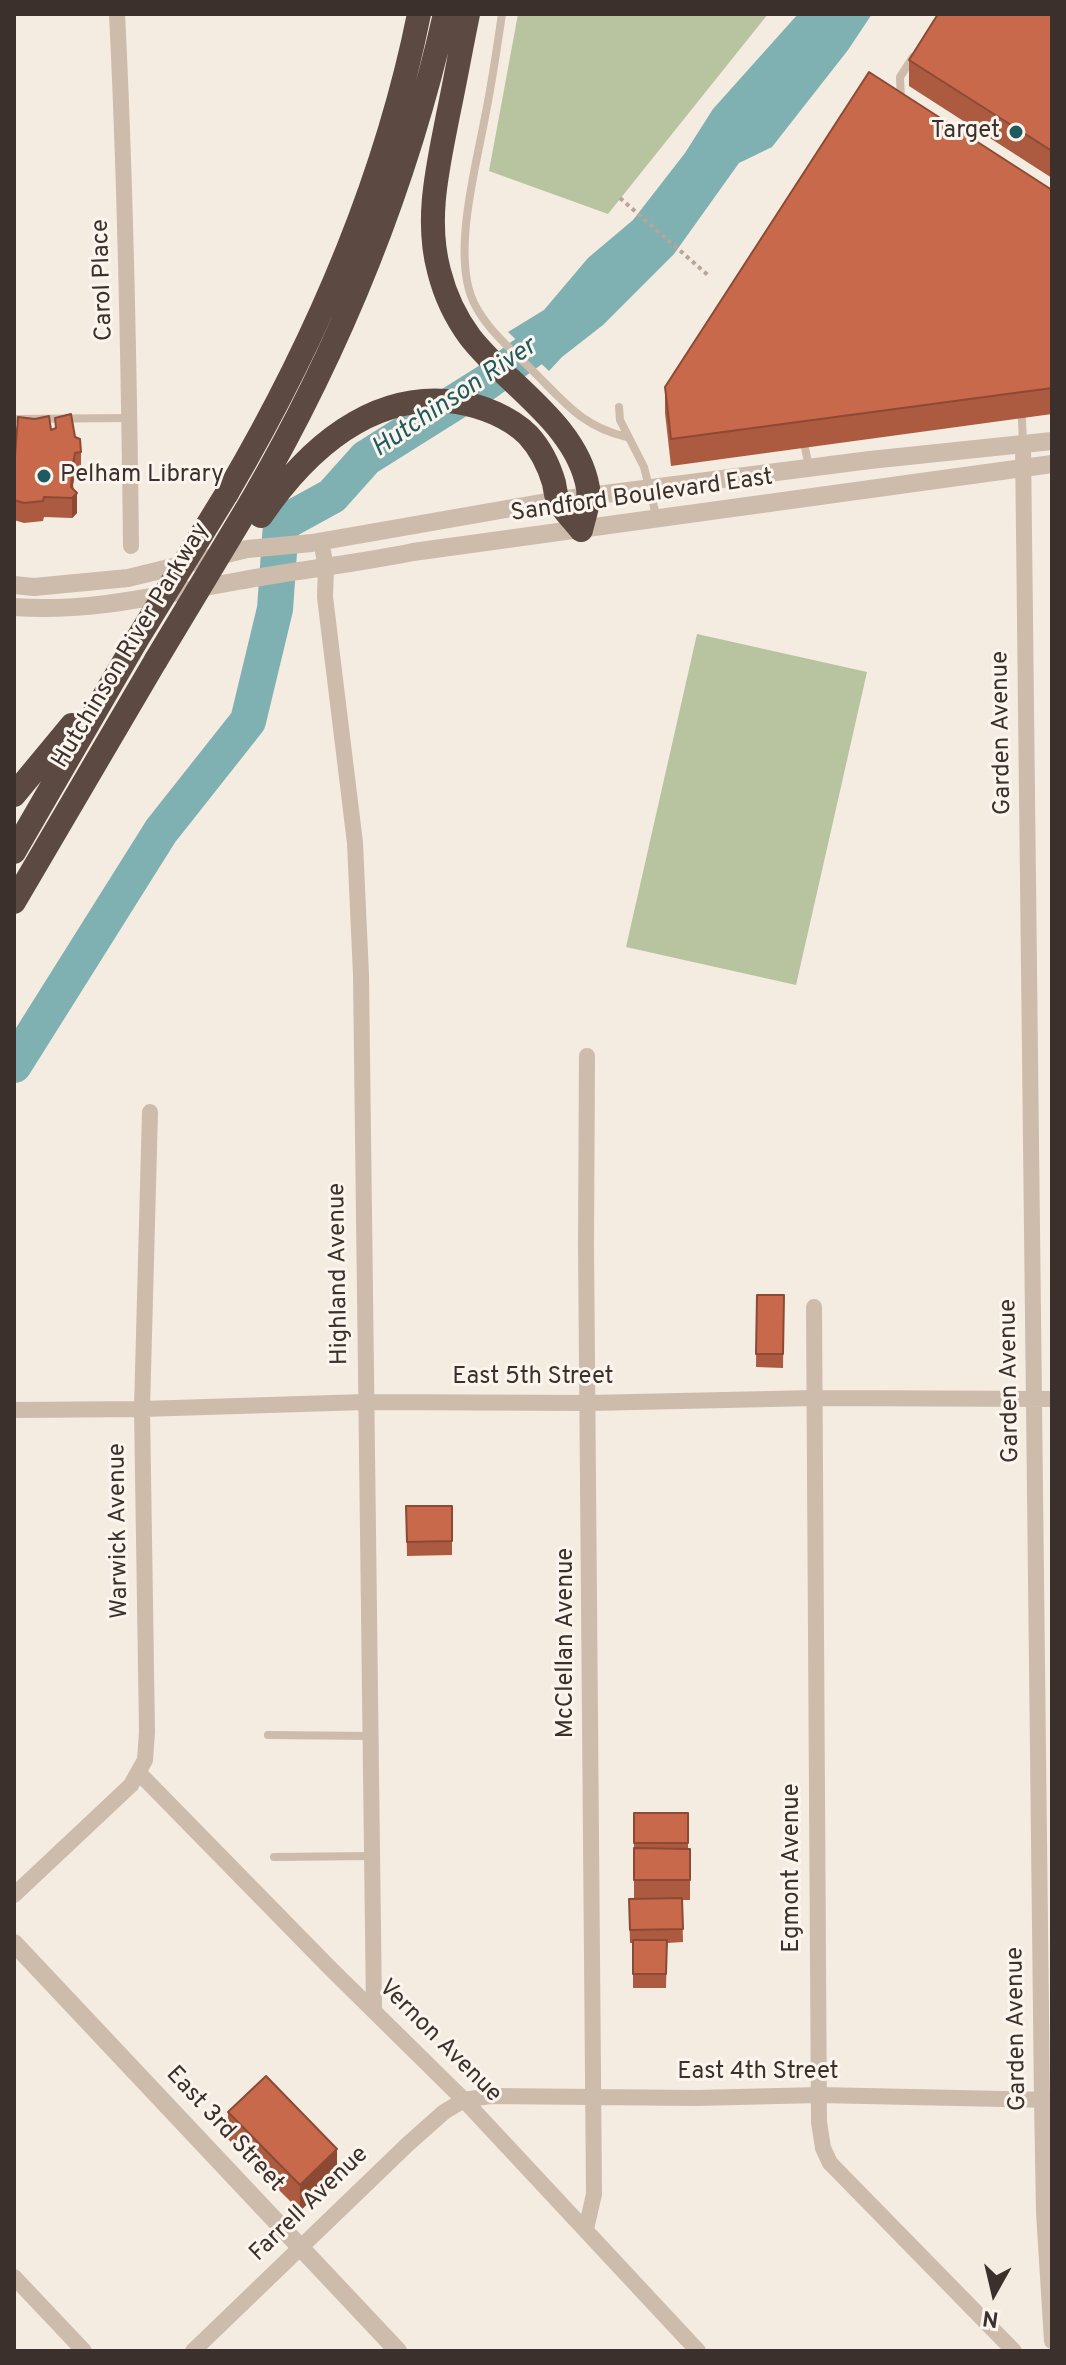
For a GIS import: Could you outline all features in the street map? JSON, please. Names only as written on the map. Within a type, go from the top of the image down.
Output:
[{"type":"highway","name":"Hutchinson River Parkway","points":[[14,852],[114,678],[227,493],[293,375],[350,242],[392,120],[419,14]]},
{"type":"highway","name":"Hutchinson River Parkway","points":[[14,902],[156,660],[256,509],[316,384],[369,262],[411,143],[445,14]]},
{"type":"highway","points":[[468,14],[434,190],[432,225],[436,258],[444,288],[462,326],[487,341],[556,410],[585,475],[589,498],[581,530]]},
{"type":"highway","points":[[256,509],[328,440],[368,416],[398,405],[434,400],[465,403],[494,413],[525,432],[545,461],[558,500],[581,530]]},
{"type":"highway","points":[[14,795],[114,678]]},
{"type":"street","name":"Carol Place","points":[[117,14],[125,160],[131,546]]},
{"type":"street","name":"Sandford Boulevard East","points":[[14,585],[34,587],[128,578],[247,549],[316,542],[558,500],[1052,441]]},
{"type":"street","name":"Garden Avenue","points":[[1023,445],[1043,1399],[1047,2100],[1044,2212],[1052,2341]]},
{"type":"street","name":"Sandford Boulevard East","points":[[14,607],[130,602],[240,580],[413,552],[1052,464]]},
{"type":"street","name":"Highland Avenue","points":[[316,542],[357,872],[361,975],[374,2009]]},
{"type":"street","name":"McClellan Avenue","points":[[586,2229],[594,2194],[587,1056]]},
{"type":"street","name":"Warwick Avenue","points":[[139,1773],[145,1760],[147,1732],[142,1409],[150,1112]]},
{"type":"street","name":"Egmont Avenue","points":[[814,1307],[819,2122],[823,2148],[830,2163],[1014,2351]]},
{"type":"street","name":"East 5th Street","points":[[14,1410],[365,1402],[1043,1399]]},
{"type":"street","points":[[14,1895],[131,1785],[139,1773]]},
{"type":"street","name":"Vernon Avenue","points":[[139,1773],[464,2100],[698,2351]]},
{"type":"street","name":"East 3rd Street","points":[[14,1943],[398,2351]]},
{"type":"street","name":"East 4th Street","points":[[464,2100],[490,2096],[696,2098],[819,2095],[1047,2100]]},
{"type":"street","name":"Farrell Avenue","points":[[193,2351],[420,2133],[444,2112],[464,2100]]},
{"type":"street","points":[[14,2277],[84,2351]]},
{"type":"lane","points":[[487,341],[467,285],[466,235],[472,179],[502,14]]},
{"type":"lane","points":[[909,108],[902,103],[900,77],[917,52]]},
{"type":"lane","points":[[619,407],[627,437],[644,467],[657,519]]},
{"type":"lane","points":[[556,410],[627,437]]},
{"type":"lane","points":[[14,419],[130,418]]},
{"type":"lane","name":"Garden Avenue","points":[[1022,419],[1023,445]]},
{"type":"lane","points":[[805,448],[809,468]]},
{"type":"lane","points":[[268,1735],[370,1736]]},
{"type":"lane","points":[[274,1857],[371,1856]]},
{"type":"path","points":[[620,198],[709,276]]},
{"type":"green space","points":[[518,14],[768,14],[608,214],[489,171]]},
{"type":"green space","points":[[697,634],[867,672],[796,985],[626,947]]},
{"type":"water","points":[[798,14],[872,14],[848,50],[772,147],[739,163],[674,254],[603,325],[549,371],[508,332],[544,310],[588,258],[633,220],[685,153],[713,109]]},
{"type":"building","name":"Target","points":[[938,14],[1052,14],[1052,151],[909,60]]},
{"type":"building","points":[[869,72],[1052,190],[1052,388],[671,439],[665,387]]},
{"type":"building","name":"Pelham Library","points":[[71,414],[81,452],[75,453],[73,464],[71,487],[77,493],[72,498],[44,497],[43,501],[24,503],[14,500],[18,417],[35,419],[49,416],[51,430],[56,428],[55,418]]},
{"type":"building","points":[[757,1295],[784,1295],[783,1354],[756,1354]]},
{"type":"building","points":[[406,1506],[452,1506],[452,1541],[407,1542]]},
{"type":"building","points":[[634,1813],[688,1813],[688,1843],[634,1843]]},
{"type":"building","points":[[634,1848],[690,1849],[690,1880],[634,1880]]},
{"type":"building","points":[[682,1898],[683,1929],[630,1930],[629,1899]]},
{"type":"building","points":[[633,1940],[667,1940],[666,1974],[633,1974]]},
{"type":"building","points":[[266,2076],[337,2149],[300,2185],[228,2112]]},
{"type":"waterway","name":"Hutchinson River","points":[[14,1065],[161,831],[248,721],[275,609],[281,524],[332,496],[366,458],[487,382],[569,322]]},
{"type":"place","name":"Target","points":[[1016,132]]},
{"type":"place","name":"Pelham Library","points":[[44,476]]}]
